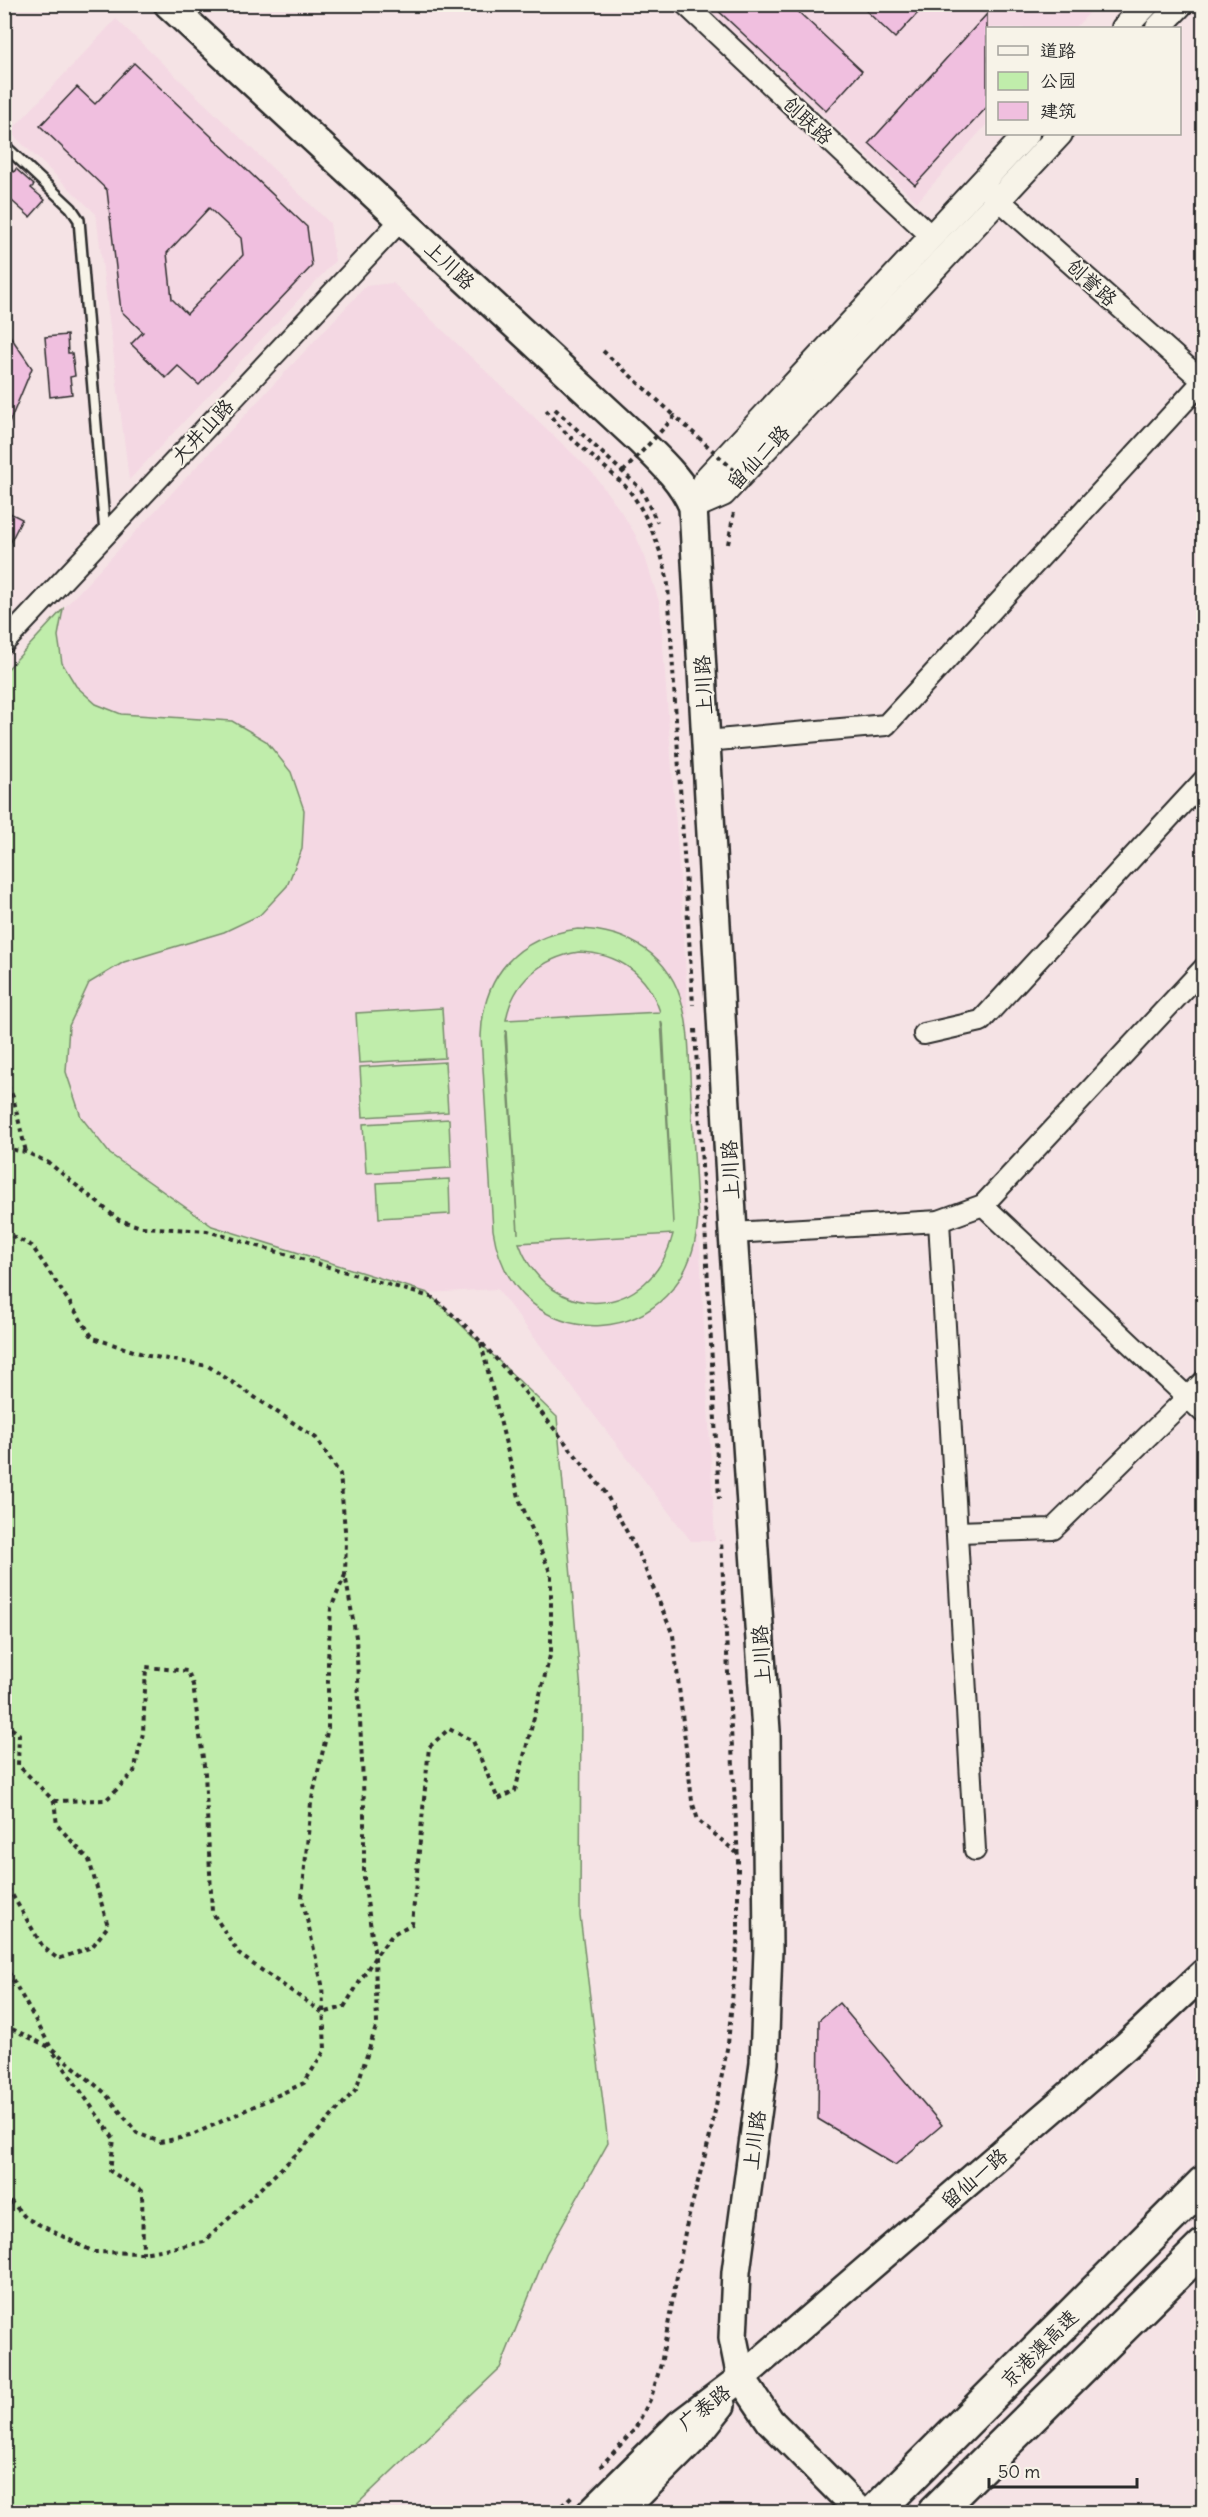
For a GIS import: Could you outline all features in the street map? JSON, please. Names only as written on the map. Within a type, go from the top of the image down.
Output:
[{"type":"highway","name":"京港澳高速","points":[[875,2512],[1203,2183]]},
{"type":"highway","points":[[935,2512],[1203,2246]]},
{"type":"main road","name":"上川路","points":[[168,4],[651,452],[666,467],[693,507],[733,1233],[766,1731],[768,1948],[764,2063],[736,2272],[733,2338],[741,2378],[770,2421],[860,2512]]},
{"type":"main road","name":"留仙一路","points":[[741,2378],[1126,2046],[1203,1973]]},
{"type":"main road","name":"广泰路","points":[[591,2512],[680,2424],[741,2378]]},
{"type":"main road","name":"广泰路","points":[[621,2512],[694,2439],[741,2378]]},
{"type":"street","name":"创联路","points":[[685,4],[931,236]]},
{"type":"street","points":[[1125,27],[1147,4]]},
{"type":"street","points":[[1159,27],[1181,4]]},
{"type":"street","name":"留仙二路","points":[[693,507],[706,478],[1026,135]]},
{"type":"street","name":"留仙二路","points":[[693,507],[723,494],[1059,135]]},
{"type":"street","name":"创誉路","points":[[981,183],[1203,381]]},
{"type":"street","name":"大井山路","points":[[4,643],[401,220]]},
{"type":"street","points":[[706,741],[886,725],[1203,381]]},
{"type":"street","points":[[924,1034],[981,1021],[1203,780]]},
{"type":"street","points":[[733,1233],[939,1221],[983,1204],[1203,968]]},
{"type":"street","points":[[983,1204],[1203,1413]]},
{"type":"street","points":[[939,1221],[975,1850]]},
{"type":"street","points":[[957,1532],[1053,1529],[1203,1381]]},
{"type":"lane","points":[[4,145],[71,208],[79,220],[105,533]]},
{"type":"path","points":[[603,351],[748,483]]},
{"type":"path","points":[[555,409],[640,489],[657,522]]},
{"type":"path","points":[[546,410],[560,428],[616,477],[635,497],[665,566],[669,597],[693,1005]]},
{"type":"path","points":[[623,472],[675,416]]},
{"type":"path","points":[[695,1029],[719,1499]]},
{"type":"path","points":[[4,1077],[13,1097],[26,1152]]},
{"type":"path","points":[[4,1148],[26,1152],[49,1163],[119,1220],[141,1227],[207,1231],[434,1298],[481,1343],[515,1380],[605,1492],[639,1554],[673,1635],[692,1801],[698,1820],[738,1854]]},
{"type":"path","points":[[4,1232],[32,1246],[93,1338],[149,1356],[208,1366],[316,1438],[340,1474],[346,1540],[345,1575],[356,1637],[364,1804],[364,1880],[375,1957],[377,2024],[356,2089],[305,2146],[204,2242],[143,2253],[94,2252],[26,2218],[4,2194]]},
{"type":"path","points":[[323,2013],[344,2007],[375,1957],[393,1934],[412,1924],[429,1747],[449,1729],[473,1741],[498,1799],[515,1791],[551,1652],[551,1575],[520,1501],[481,1343]]},
{"type":"path","points":[[597,2471],[635,2429],[651,2398],[661,2364],[686,2227],[710,2136],[728,2044],[738,1936],[738,1854],[721,1540]]},
{"type":"path","points":[[4,2025],[51,2048],[105,2093],[137,2133],[160,2142],[190,2136],[304,2083],[325,2050],[322,1984],[302,1898],[311,1803],[328,1728],[331,1608],[345,1575]]},
{"type":"path","points":[[54,1801],[106,1800],[134,1772],[143,1733],[146,1667],[188,1671],[205,1773],[212,1912],[240,1955],[323,2013]]},
{"type":"path","points":[[4,1723],[19,1734],[18,1765],[54,1801],[57,1825],[89,1860],[108,1926],[92,1947],[58,1959],[43,1947],[4,1881]]},
{"type":"path","points":[[4,1964],[51,2048],[114,2139],[110,2170],[142,2191],[143,2253]]},
{"type":"path","points":[[555,2512],[580,2488]]},
{"type":"shaded area","points":[[704,5],[1097,5],[1076,27],[986,27],[986,125],[917,202]]},
{"type":"shaded area","points":[[116,19],[330,223],[335,261],[129,480],[96,214],[10,132]]},
{"type":"shaded area","points":[[393,283],[592,472],[635,534],[660,605],[683,921],[715,1541],[691,1541],[497,1289],[428,1293],[212,1226],[110,1154],[81,1117],[66,1072],[69,1026],[89,983],[124,962],[224,932],[232,721],[121,714],[96,704],[76,686],[62,663],[58,636],[63,609],[366,286]]},
{"type":"green space","points":[[63,609],[58,636],[62,663],[76,686],[96,704],[121,714],[232,721],[266,741],[291,772],[304,810],[302,849],[287,886],[260,915],[224,932],[124,962],[89,983],[69,1026],[66,1072],[81,1117],[110,1154],[212,1226],[428,1293],[557,1417],[581,1691],[580,1916],[608,2143],[546,2254],[500,2368],[349,2512],[5,2512],[4,673]]},
{"type":"green space","points":[[578,929],[614,934],[645,949],[669,973],[683,1007],[687,1028],[698,1217],[688,1263],[666,1296],[636,1317],[601,1326],[565,1321],[533,1304],[508,1274],[493,1230],[481,1036],[483,1014],[496,977],[507,963],[521,950],[556,933]],"holes":[[[579,952],[593,953],[619,961],[630,968],[648,987],[660,1012],[506,1020],[515,994],[522,983],[541,966],[565,955]],[[661,1021],[663,1027],[673,1224]],[[506,1030],[518,1234],[505,1036]],[[673,1234],[662,1263],[644,1284],[623,1297],[599,1302],[575,1300],[553,1289],[533,1270],[519,1243]]]},
{"type":"green space","points":[[442,1008],[445,1058],[359,1063],[356,1013]]},
{"type":"green space","points":[[445,1062],[448,1112],[363,1117],[360,1067]]},
{"type":"green space","points":[[449,1119],[451,1168],[366,1173],[363,1124]]},
{"type":"green space","points":[[449,1179],[450,1214],[379,1218],[377,1183]]},
{"type":"building","points":[[711,4],[790,4],[862,71],[826,111]]},
{"type":"building","points":[[859,4],[926,4],[895,38]]},
{"type":"building","points":[[987,14],[986,108],[915,185],[869,143]]},
{"type":"building","points":[[134,63],[307,227],[312,266],[199,385],[178,366],[166,378],[131,344],[143,332],[121,311],[107,190],[40,126],[77,87],[95,104]],"holes":[[[209,208],[241,238],[243,255],[187,314],[172,299],[167,253]]]},
{"type":"building","points":[[4,164],[14,172],[16,169],[34,185],[31,188],[45,200],[30,217],[4,194]]},
{"type":"building","points":[[4,327],[32,368],[5,433],[4,433]]},
{"type":"building","points":[[67,335],[68,353],[72,353],[75,376],[70,377],[72,394],[50,397],[45,337]]},
{"type":"building","points":[[4,510],[22,519],[4,555]]},
{"type":"building","points":[[839,2003],[942,2125],[895,2165],[818,2119],[819,2020]]}]
